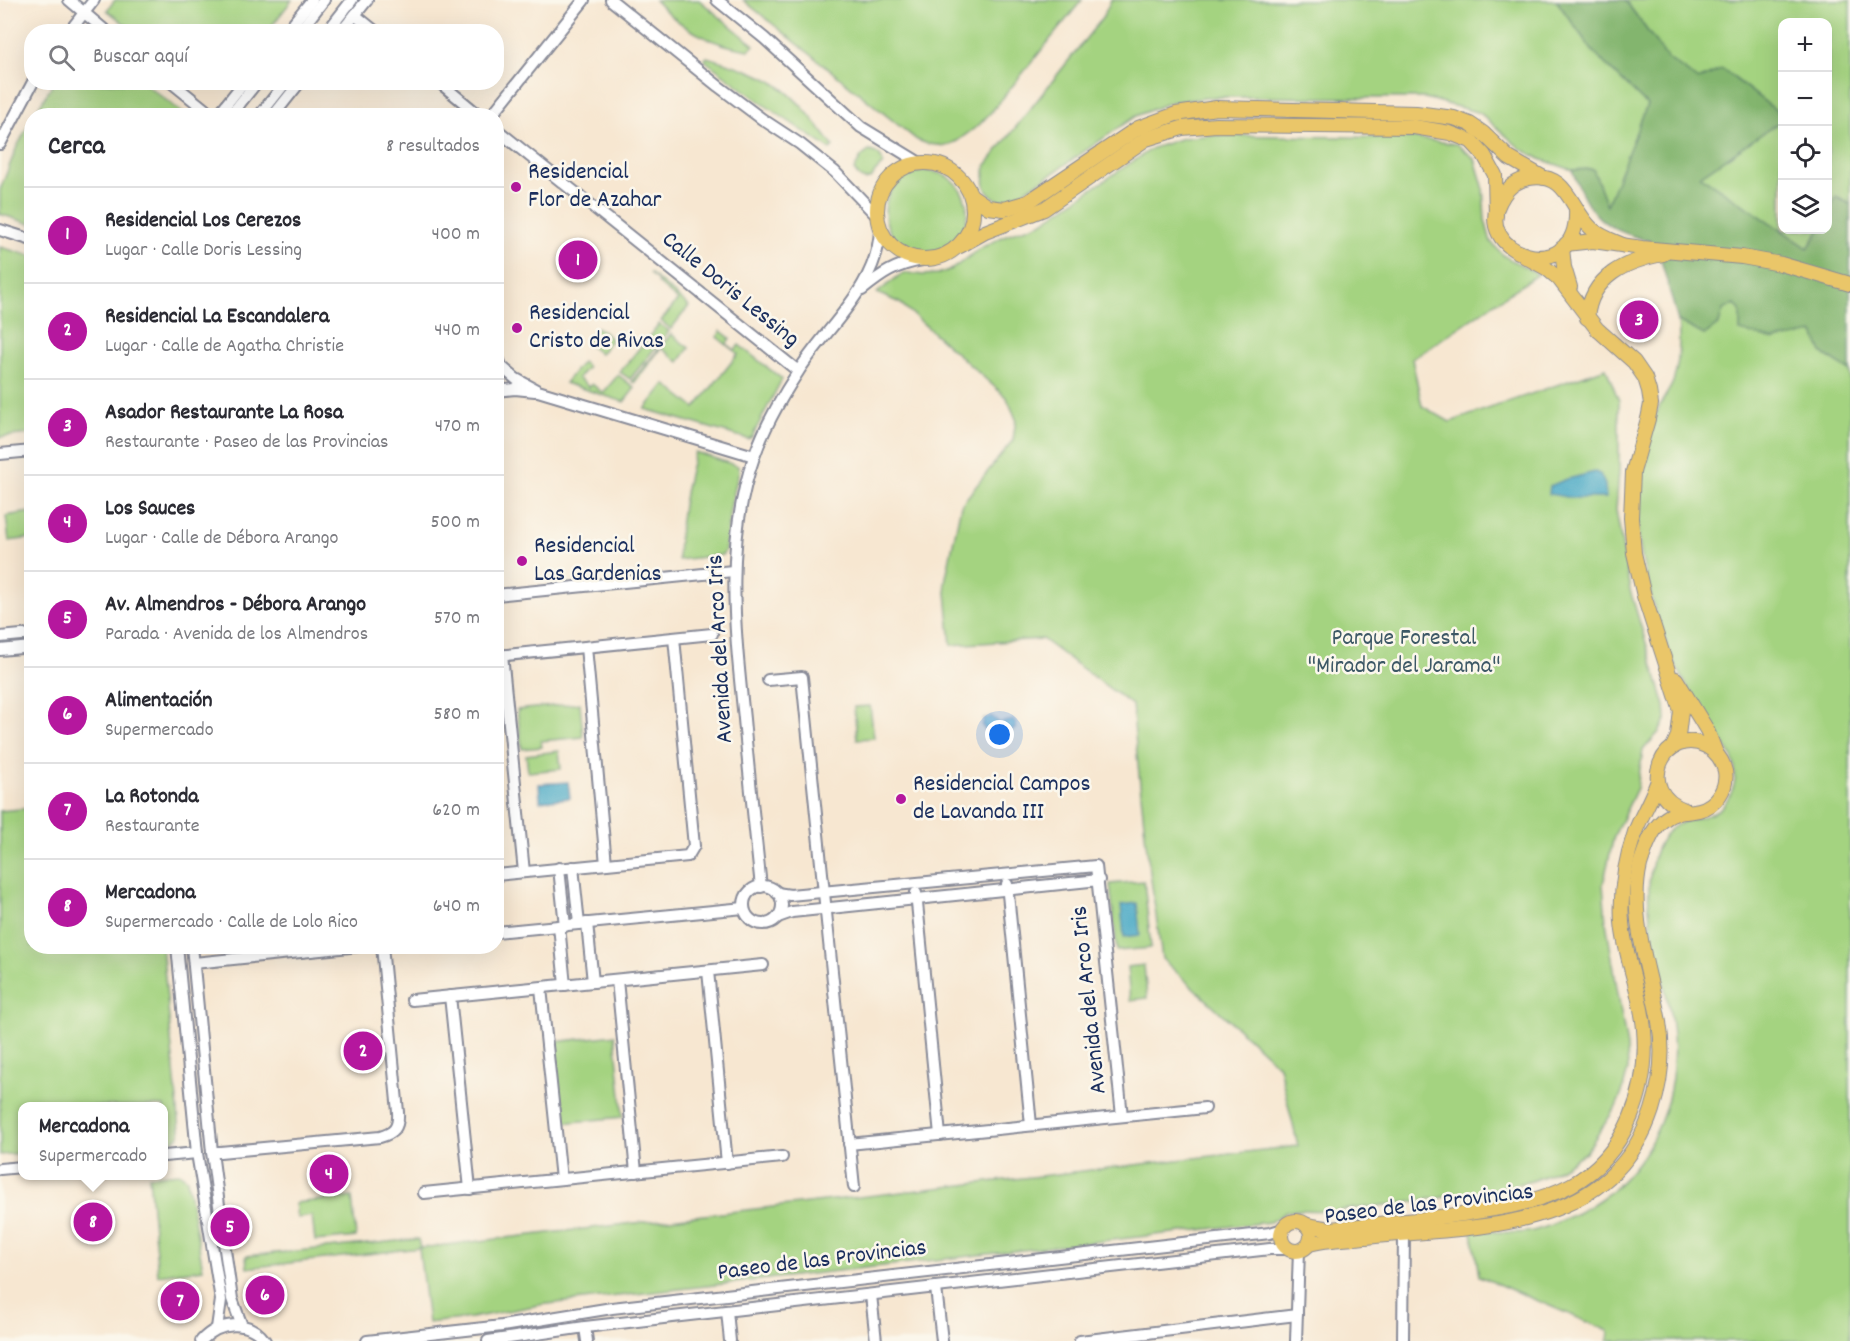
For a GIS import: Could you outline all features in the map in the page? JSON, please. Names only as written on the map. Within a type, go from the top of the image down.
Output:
[{"type":"main road","points":[[972,196],[988,207],[1004,209],[1028,202],[1138,128],[1176,114],[1216,108],[1436,115],[1470,124],[1520,165],[1559,184],[1567,191],[1576,209],[1592,229],[1625,246]]},
{"type":"main road","points":[[960,246],[973,222],[974,209],[972,196],[961,178],[950,169],[935,164],[920,163],[906,167],[893,175],[878,201],[878,222],[886,240],[896,250],[908,257],[921,260],[936,259],[949,254],[985,232],[1044,209],[1146,139],[1182,128],[1216,125],[1414,127],[1450,133],[1471,141],[1484,155],[1495,175],[1496,216],[1501,236],[1515,251],[1553,273],[1572,295],[1587,318],[1634,362],[1645,378],[1651,404],[1633,472],[1631,518],[1634,553],[1644,596],[1681,711],[1680,729],[1673,747]]},
{"type":"main road","points":[[1496,216],[1502,197],[1508,189],[1525,179],[1544,178]]},
{"type":"main road","points":[[1572,295],[1564,267],[1564,246],[1573,234],[1577,222],[1576,209]]},
{"type":"main road","points":[[1524,256],[1544,257],[1564,246],[1593,241],[1683,252],[1721,254],[1780,264],[1850,284]]},
{"type":"main road","points":[[1587,318],[1593,294],[1612,272],[1636,261],[1662,254],[1683,252]]},
{"type":"main road","points":[[1664,657],[1707,730],[1726,774],[1719,797],[1711,805],[1700,810],[1685,810],[1667,801],[1657,783],[1657,772],[1665,754],[1673,747],[1684,743],[1707,746],[1716,753]]},
{"type":"main road","name":"Paseo de las Provincias","points":[[1306,1225],[1331,1229],[1496,1209],[1540,1198],[1573,1184],[1602,1160],[1623,1133],[1630,1119],[1643,1076],[1644,1027],[1622,923],[1622,894],[1626,862],[1635,831],[1657,783]]},
{"type":"main road","name":"Paseo de las Provincias","points":[[1299,1248],[1404,1233],[1497,1225],[1544,1214],[1579,1199],[1614,1171],[1639,1139],[1652,1108],[1659,1079],[1661,1049],[1659,1023],[1638,922],[1636,896],[1640,865],[1650,838],[1659,824],[1685,810]]},
{"type":"main road","points":[[1296,1221],[1306,1225],[1311,1234],[1299,1248],[1282,1240],[1283,1228],[1287,1224],[1296,1221]]},
{"type":"street","points":[[69,0],[97,24]]},
{"type":"street","points":[[75,24],[94,0]]},
{"type":"street","points":[[292,24],[312,0]]},
{"type":"street","points":[[305,24],[324,0]]},
{"type":"street","points":[[333,24],[352,0]]},
{"type":"street","points":[[348,24],[367,0]]},
{"type":"street","points":[[496,108],[584,0]]},
{"type":"street","points":[[611,0],[718,86],[800,144],[835,172],[878,222]]},
{"type":"street","points":[[717,0],[764,38],[861,127],[920,163]]},
{"type":"street","points":[[356,15],[367,24]]},
{"type":"street","points":[[0,144],[29,90]]},
{"type":"street","points":[[181,90],[205,108]]},
{"type":"street","points":[[222,108],[237,90]]},
{"type":"street","points":[[236,108],[251,90]]},
{"type":"street","points":[[266,108],[280,90]]},
{"type":"street","points":[[284,102],[285,90]]},
{"type":"street","points":[[279,108],[294,90]]},
{"type":"street","points":[[449,90],[470,108]]},
{"type":"street","name":"Calle Doris Lessing","points":[[504,135],[798,371]]},
{"type":"street","name":"Avenida del Arco Iris","points":[[761,887],[737,650],[733,571],[742,502],[754,456],[777,408],[798,371],[855,296],[873,266],[879,245],[878,222]]},
{"type":"street","points":[[0,230],[24,238]]},
{"type":"street","name":"Avenida del Arco Iris","points":[[855,296],[890,269],[921,260]]},
{"type":"street","points":[[504,369],[516,379],[538,391]]},
{"type":"street","points":[[504,389],[538,391],[754,456]]},
{"type":"street","points":[[0,454],[24,452]]},
{"type":"street","points":[[504,594],[733,571]]},
{"type":"street","points":[[504,656],[712,634]]},
{"type":"street","points":[[0,637],[24,635]]},
{"type":"street","points":[[504,874],[688,856],[694,846],[674,638]]},
{"type":"street","points":[[586,647],[606,864]]},
{"type":"street","points":[[0,650],[24,648]]},
{"type":"street","name":"Avenida del Arco Iris","points":[[768,680],[802,676],[854,1187]]},
{"type":"street","points":[[504,692],[524,872]]},
{"type":"street","name":"Avenida del Arco Iris","points":[[777,893],[790,895],[1093,865],[1097,869],[1099,880],[1122,1116]]},
{"type":"street","points":[[573,867],[593,982]]},
{"type":"street","points":[[559,868],[565,985]]},
{"type":"street","points":[[1006,874],[1031,1125]]},
{"type":"street","name":"Avenida del Arco Iris","points":[[777,917],[792,912],[1099,880]]},
{"type":"street","points":[[915,883],[940,1135]]},
{"type":"street","points":[[761,887],[772,889],[777,893],[781,905],[773,921],[761,924],[750,919],[744,908],[746,896],[755,888],[761,887]]},
{"type":"street","points":[[504,931],[744,908]]},
{"type":"street","points":[[178,954],[197,1154],[221,1299],[217,1328]]},
{"type":"street","points":[[193,954],[212,1152],[232,1299],[242,1326]]},
{"type":"street","points":[[194,963],[282,954]]},
{"type":"street","points":[[212,1152],[380,1137],[391,1134],[397,1128],[398,1112],[383,954]]},
{"type":"street","points":[[412,1000],[763,965]]},
{"type":"street","points":[[708,971],[728,1163]]},
{"type":"street","points":[[617,980],[636,1172]]},
{"type":"street","points":[[541,988],[561,1179]]},
{"type":"street","points":[[450,996],[470,1189]]},
{"type":"street","name":"Avenida del Arco Iris","points":[[849,1144],[1205,1108]]},
{"type":"street","points":[[168,1156],[197,1154]]},
{"type":"street","points":[[424,1193],[782,1157]]},
{"type":"street","points":[[0,1169],[18,1167]]},
{"type":"street","name":"Paseo de las Provincias","points":[[367,1341],[502,1326],[622,1307],[1270,1233],[1283,1228]]},
{"type":"street","points":[[1403,1341],[1406,1257],[1404,1233]]},
{"type":"street","points":[[1296,1341],[1299,1248]]},
{"type":"street","name":"Paseo de las Provincias","points":[[488,1341],[520,1339],[585,1327],[1270,1249],[1299,1248]]},
{"type":"street","points":[[936,1288],[942,1341]]},
{"type":"street","points":[[871,1295],[876,1341]]},
{"type":"street","name":"Paseo de las Provincias","points":[[727,1311],[730,1341]]},
{"type":"street","points":[[1080,1341],[1297,1315]]},
{"type":"street","points":[[201,1341],[217,1328],[230,1324],[252,1329],[266,1341]]},
{"type":"street","points":[[585,1327],[587,1341]]},
{"type":"green space","points":[[115,0],[292,0],[273,24],[125,24],[107,10]]},
{"type":"green space","points":[[655,0],[699,0],[754,45],[749,50],[735,48],[697,34],[675,19]]},
{"type":"green space","points":[[743,0],[1082,0],[993,110],[979,125],[946,146],[917,140]]},
{"type":"green space","points":[[1111,0],[1556,0],[1594,53],[1647,105],[1607,206],[1593,169],[1572,170],[1540,159],[1521,149],[1480,113],[1425,98],[1214,97],[1171,102],[1136,116],[1047,177],[1019,194],[1000,201],[990,194],[985,186],[986,165],[1103,17]]},
{"type":"green space","points":[[1556,0],[1625,0],[1667,58],[1698,80],[1722,69],[1778,112],[1778,123],[1700,176],[1778,228],[1778,234],[1787,234],[1808,248],[1817,234],[1832,234],[1832,206],[1836,197],[1850,204],[1850,371],[1822,353],[1814,333],[1774,340],[1740,331],[1740,310],[1734,304],[1723,310],[1719,324],[1704,335],[1678,321],[1661,260],[1650,241],[1620,231],[1599,218],[1585,199],[1572,170],[1593,169],[1607,205],[1647,105],[1594,53]]},
{"type":"green space","points":[[1625,0],[1850,0],[1850,204],[1836,197],[1832,206],[1832,18],[1778,18],[1778,112],[1723,69],[1698,80],[1667,58]]},
{"type":"green space","points":[[707,57],[751,72],[776,84],[800,104],[833,146],[830,149],[763,104],[704,60]]},
{"type":"green space","points":[[49,90],[153,90],[176,108],[38,108]]},
{"type":"green space","points":[[1778,123],[1778,228],[1700,176]]},
{"type":"green space","points":[[24,134],[24,222],[0,214],[0,190]]},
{"type":"green space","name":"Parque Forestal \"Mirador del Jarama\"","points":[[1211,135],[1412,138],[1457,144],[1475,159],[1483,186],[1485,220],[1491,242],[1504,256],[1538,274],[1412,359],[1422,406],[1450,422],[1606,368],[1619,401],[1619,471],[1616,510],[1630,590],[1665,706],[1666,720],[1643,750],[1637,788],[1614,836],[1603,884],[1606,922],[1627,1047],[1628,1069],[1616,1107],[1586,1152],[1556,1171],[1532,1181],[1475,1193],[1333,1211],[1296,1210],[1286,1212],[1270,1222],[539,1305],[471,1318],[428,1323],[419,1248],[247,1268],[246,1256],[418,1239],[420,1248],[1298,1146],[1279,1066],[1162,959],[1146,843],[1132,705],[1042,639],[951,645],[945,582],[961,505],[1013,440],[1016,419],[1007,398],[900,303],[877,293],[900,275],[938,274],[952,269],[981,248],[1006,235],[1041,223],[1153,148],[1183,138]]},
{"type":"green space","points":[[869,151],[879,155],[883,164],[872,178],[865,180],[860,178],[854,170],[861,157]]},
{"type":"green space","points":[[926,171],[942,174],[955,183],[964,196],[967,212],[964,228],[955,241],[942,250],[926,253],[910,250],[897,241],[888,228],[885,212],[888,196],[897,183],[910,174]]},
{"type":"green space","points":[[1787,234],[1817,234],[1808,248]]},
{"type":"green space","points":[[0,247],[24,254],[24,435],[0,437]]},
{"type":"green space","points":[[650,273],[689,306],[671,329],[661,321],[678,300]]},
{"type":"green space","points":[[1734,303],[1740,310],[1814,333],[1822,353],[1850,371],[1850,1341],[1608,1341],[1609,1331],[1479,1276],[1472,1231],[1514,1233],[1542,1229],[1590,1206],[1614,1189],[1633,1169],[1649,1146],[1661,1121],[1669,1094],[1673,1065],[1673,1035],[1649,912],[1652,865],[1666,833],[1686,821],[1710,815],[1724,804],[1735,782],[1735,771],[1731,756],[1686,685],[1662,632],[1640,547],[1637,517],[1638,486],[1643,455],[1652,426],[1671,386],[1677,367],[1678,321],[1704,334],[1723,310]]},
{"type":"green space","points":[[659,324],[669,331],[630,379],[620,372]]},
{"type":"green space","points":[[597,327],[612,339],[600,354],[585,342]]},
{"type":"green space","points":[[721,331],[730,338],[727,344],[735,350],[739,345],[782,379],[752,437],[748,439],[645,409],[665,384],[695,408],[738,354],[717,337]]},
{"type":"green space","points":[[671,334],[689,348],[679,362],[661,348],[634,383],[632,381]]},
{"type":"green space","points":[[582,362],[588,367],[578,378],[589,387],[592,384],[603,393],[618,375],[635,388],[624,402],[565,383]]},
{"type":"green space","points":[[695,452],[738,466],[739,471],[730,509],[725,551],[722,555],[678,560],[683,505]]},
{"type":"green space","points":[[24,513],[24,539],[9,541],[6,516]]},
{"type":"green space","points":[[580,703],[583,737],[541,741],[542,747],[522,749],[517,710]]},
{"type":"green space","points":[[870,706],[874,738],[857,739],[854,707]]},
{"type":"green space","points":[[559,751],[561,769],[528,772],[526,755]]},
{"type":"green space","points":[[24,809],[24,954],[163,954],[180,1131],[175,1140],[168,1141],[168,1102],[18,1102],[18,1153],[0,1155],[0,811]]},
{"type":"green space","points":[[1144,881],[1151,948],[1117,951],[1110,884]]},
{"type":"green space","points":[[1144,965],[1147,998],[1130,1000],[1127,967]]},
{"type":"green space","points":[[615,1035],[623,1117],[562,1123],[554,1042]]},
{"type":"green space","points":[[179,1173],[187,1179],[203,1269],[158,1275],[149,1180],[168,1180],[168,1174]]},
{"type":"green space","points":[[352,1197],[356,1237],[315,1241],[312,1216],[297,1218],[295,1203]]},
{"type":"water","points":[[1595,472],[1600,474],[1605,485],[1606,498],[1573,498],[1549,494],[1550,486]]},
{"type":"water","points":[[991,716],[1000,723],[1013,720],[1016,728],[1007,733],[1003,740],[996,741],[982,726],[984,719]]},
{"type":"water","points":[[568,782],[570,798],[540,801],[539,784]]},
{"type":"water","points":[[1137,903],[1140,935],[1124,937],[1121,905]]},
{"type":"place","name":"Residencial Flor de Azahar","points":[[516,187]]},
{"type":"place","name":"Residencial Los Cerezos","points":[[578,260]]},
{"type":"place","name":"Asador Restaurante La Rosa","points":[[1639,320]]},
{"type":"place","name":"Residencial Cristo de Rivas","points":[[517,328]]},
{"type":"place","name":"Residencial Las Gardenias","points":[[522,561]]},
{"type":"place","name":"Residencial Campos de Lavanda III","points":[[901,799]]},
{"type":"place","name":"Residencial La Escandalera","points":[[363,1051]]},
{"type":"place","name":"Los Sauces","points":[[329,1174]]},
{"type":"place","name":"Mercadona","points":[[93,1222]]},
{"type":"place","name":"Av. Almendros - Débora Arango","points":[[230,1227]]},
{"type":"place","name":"Alimentación","points":[[265,1295]]},
{"type":"place","name":"La Rotonda","points":[[180,1301]]}]
